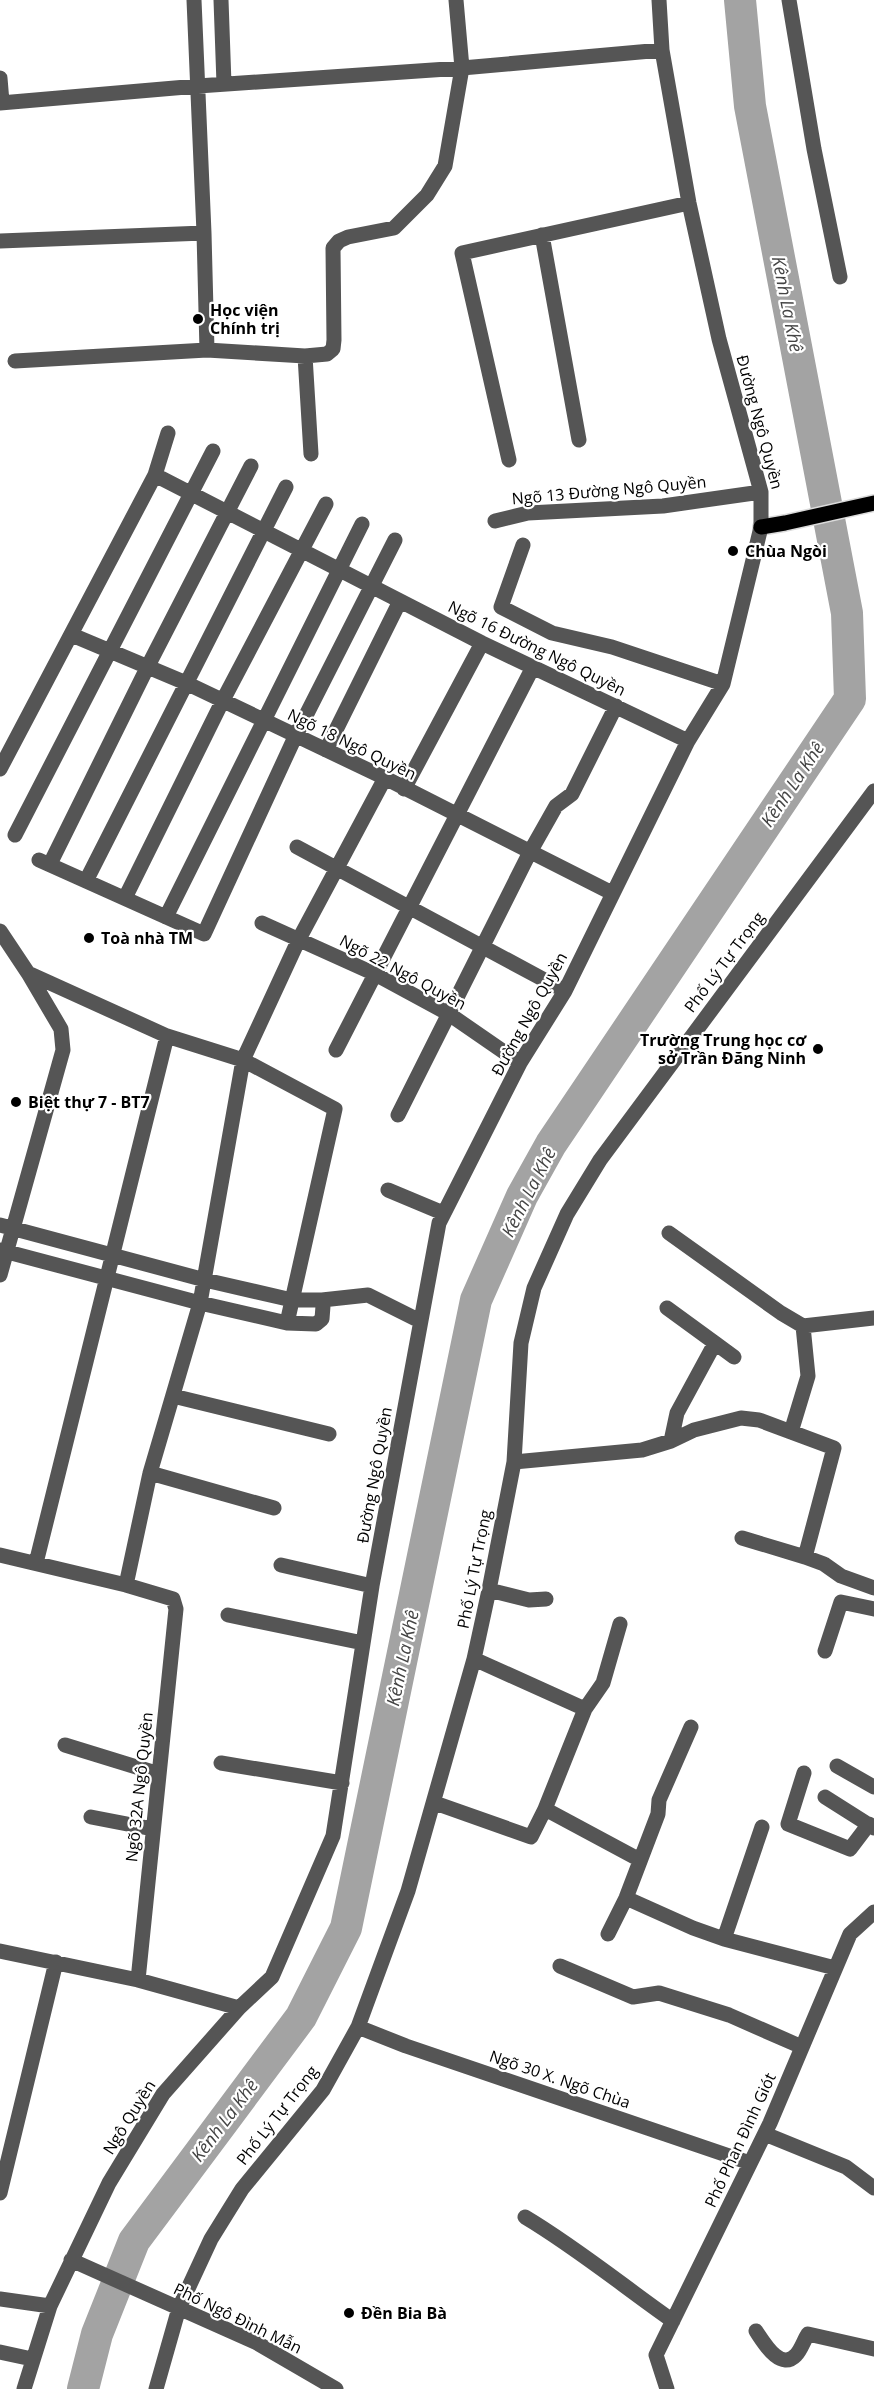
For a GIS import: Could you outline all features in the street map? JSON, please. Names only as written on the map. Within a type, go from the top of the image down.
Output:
[{"type":"main road","points":[[762,527],[874,503]]},
{"type":"street","points":[[194,0],[207,350]]},
{"type":"street","points":[[221,0],[224,84]]},
{"type":"street","points":[[15,361],[207,350],[305,356],[327,354],[333,349],[333,248],[339,241],[348,237],[394,228],[427,195],[445,166],[462,68],[456,0]]},
{"type":"street","name":"Đường Ngô Quyền","points":[[239,2008],[272,1977],[333,1836],[372,1586],[439,1223],[520,1063],[565,991],[688,741],[723,684],[762,527],[761,492],[719,339],[689,203],[662,50],[659,0]]},
{"type":"street","points":[[789,0],[814,149],[840,277]]},
{"type":"street","points":[[0,78],[1,102],[462,68],[662,50]]},
{"type":"street","points":[[509,460],[462,253],[689,203]]},
{"type":"street","points":[[0,241],[204,233]]},
{"type":"street","points":[[542,235],[579,440]]},
{"type":"street","points":[[305,356],[311,454]]},
{"type":"street","points":[[0,769],[154,475],[168,433]]},
{"type":"street","points":[[15,835],[213,451]]},
{"type":"street","points":[[251,466],[45,862],[204,934],[295,737],[394,540]]},
{"type":"street","name":"Ngõ 16 Đường Ngô Quyền","points":[[154,475],[482,643],[688,741]]},
{"type":"street","points":[[86,881],[286,487]]},
{"type":"street","name":"Ngõ 13 Đường Ngô Quyền","points":[[495,521],[528,513],[663,506],[761,492]]},
{"type":"street","points":[[125,898],[222,702],[326,504]]},
{"type":"street","points":[[166,917],[362,524]]},
{"type":"street","points":[[523,545],[501,607],[552,633],[612,647],[723,684]]},
{"type":"street","points":[[326,750],[400,601]]},
{"type":"street","name":"Ngõ 18 Ngô Quyền","points":[[72,635],[148,666],[264,720],[295,737],[385,778],[612,893]]},
{"type":"street","points":[[404,789],[482,643]]},
{"type":"street","points":[[336,1050],[533,667]]},
{"type":"street","points":[[398,1115],[530,852],[556,806],[572,794],[616,706]]},
{"type":"street","points":[[0,1555],[126,1585],[150,1473],[200,1303],[243,1060],[299,939],[385,778]]},
{"type":"street","name":"Phố Lý Tự Trọng","points":[[156,2389],[179,2308],[211,2239],[242,2188],[323,2090],[358,2027],[408,1891],[435,1803],[474,1659],[489,1590],[514,1462],[521,1343],[534,1288],[567,1214],[600,1160],[874,791]]},
{"type":"street","points":[[297,847],[565,991]]},
{"type":"street","name":"Ngõ 22 Ngô Quyền","points":[[262,922],[375,974],[449,1014],[520,1063]]},
{"type":"street","points":[[0,931],[61,1029],[63,1050],[6,1226],[0,1275]]},
{"type":"street","points":[[28,973],[167,1036],[243,1060],[335,1109],[287,1323]]},
{"type":"street","points":[[36,1563],[167,1036]]},
{"type":"street","points":[[388,1190],[443,1213]]},
{"type":"street","points":[[6,1226],[112,1256],[292,1300],[322,1300],[368,1295],[420,1321]]},
{"type":"street","points":[[669,1233],[780,1313],[803,1326],[874,1318]]},
{"type":"street","points":[[2,1248],[107,1279],[287,1323],[316,1324],[322,1319],[322,1300]]},
{"type":"street","points":[[667,1308],[734,1357]]},
{"type":"street","points":[[791,1432],[808,1376],[803,1326]]},
{"type":"street","points":[[671,1441],[677,1413],[715,1343]]},
{"type":"street","points":[[173,1396],[329,1434]]},
{"type":"street","points":[[514,1462],[642,1450],[671,1441],[694,1430],[741,1418],[759,1420],[834,1448],[804,1557]]},
{"type":"street","points":[[150,1473],[274,1508]]},
{"type":"street","points":[[742,1538],[824,1564],[841,1576],[874,1588]]},
{"type":"street","points":[[281,1565],[372,1586]]},
{"type":"street","name":"Ngõ 32A Ngô Quyền","points":[[126,1585],[172,1599],[176,1609],[138,1980]]},
{"type":"street","points":[[489,1590],[529,1600],[546,1599]]},
{"type":"street","points":[[825,1651],[841,1602],[874,1608]]},
{"type":"street","points":[[228,1615],[363,1643]]},
{"type":"street","points":[[435,1803],[531,1837],[585,1709],[603,1683],[620,1624]]},
{"type":"street","points":[[474,1659],[585,1709]]},
{"type":"street","points":[[608,1934],[626,1898],[658,1814],[659,1800],[691,1727]]},
{"type":"street","points":[[65,1744],[159,1774]]},
{"type":"street","points":[[221,1763],[342,1783]]},
{"type":"street","points":[[837,1767],[874,1787]]},
{"type":"street","points":[[804,1773],[788,1824],[850,1849],[872,1826],[825,1797]]},
{"type":"street","points":[[544,1809],[640,1860]]},
{"type":"street","points":[[91,1817],[153,1829]]},
{"type":"street","points":[[724,1939],[762,1827]]},
{"type":"street","points":[[626,1898],[693,1928],[724,1939],[835,1968]]},
{"type":"street","name":"Phố Phan Đình Giót","points":[[667,2389],[656,2355],[765,2134],[850,1934],[874,1912]]},
{"type":"street","points":[[0,1951],[138,1980],[239,2008]]},
{"type":"street","points":[[0,2193],[56,1962]]},
{"type":"street","points":[[560,1966],[633,1997],[658,1993],[729,2015],[802,2047]]},
{"type":"street","name":"Ngô Quyền","points":[[71,2260],[110,2183],[163,2094],[239,2008]]},
{"type":"street","name":"Ngõ 30 X. Ngõ Chùa","points":[[358,2027],[406,2046],[750,2163]]},
{"type":"street","points":[[765,2134],[846,2167],[874,2188]]},
{"type":"street","points":[[525,2217],[567,2242],[673,2321]]},
{"type":"street","points":[[24,2389],[50,2306],[71,2260]]},
{"type":"street","name":"Phố Ngô Đình Mẫn","points":[[71,2260],[257,2343],[336,2389]]},
{"type":"street","points":[[0,2299],[50,2306]]},
{"type":"street","points":[[756,2331],[769,2351],[779,2358],[789,2359],[795,2356],[808,2334],[874,2349]]},
{"type":"street","points":[[0,2352],[32,2359]]},
{"type":"waterway","name":"Kênh La Khê","points":[[83,2389],[97,2334],[134,2241],[301,2017],[346,1928],[476,1300],[522,1196],[551,1144],[850,699],[847,613],[750,106],[740,0]]},
{"type":"place","name":"Học viện Chính trị","points":[[198,319]]},
{"type":"place","name":"Chùa Ngòi","points":[[733,551]]},
{"type":"place","name":"Toà nhà TM","points":[[89,938]]},
{"type":"place","name":"Trường Trung học cơ sở Trần Đăng Ninh","points":[[818,1049]]},
{"type":"place","name":"Biệt thự 7 - BT7","points":[[16,1102]]},
{"type":"place","name":"Đền Bia Bà","points":[[349,2313]]}]
